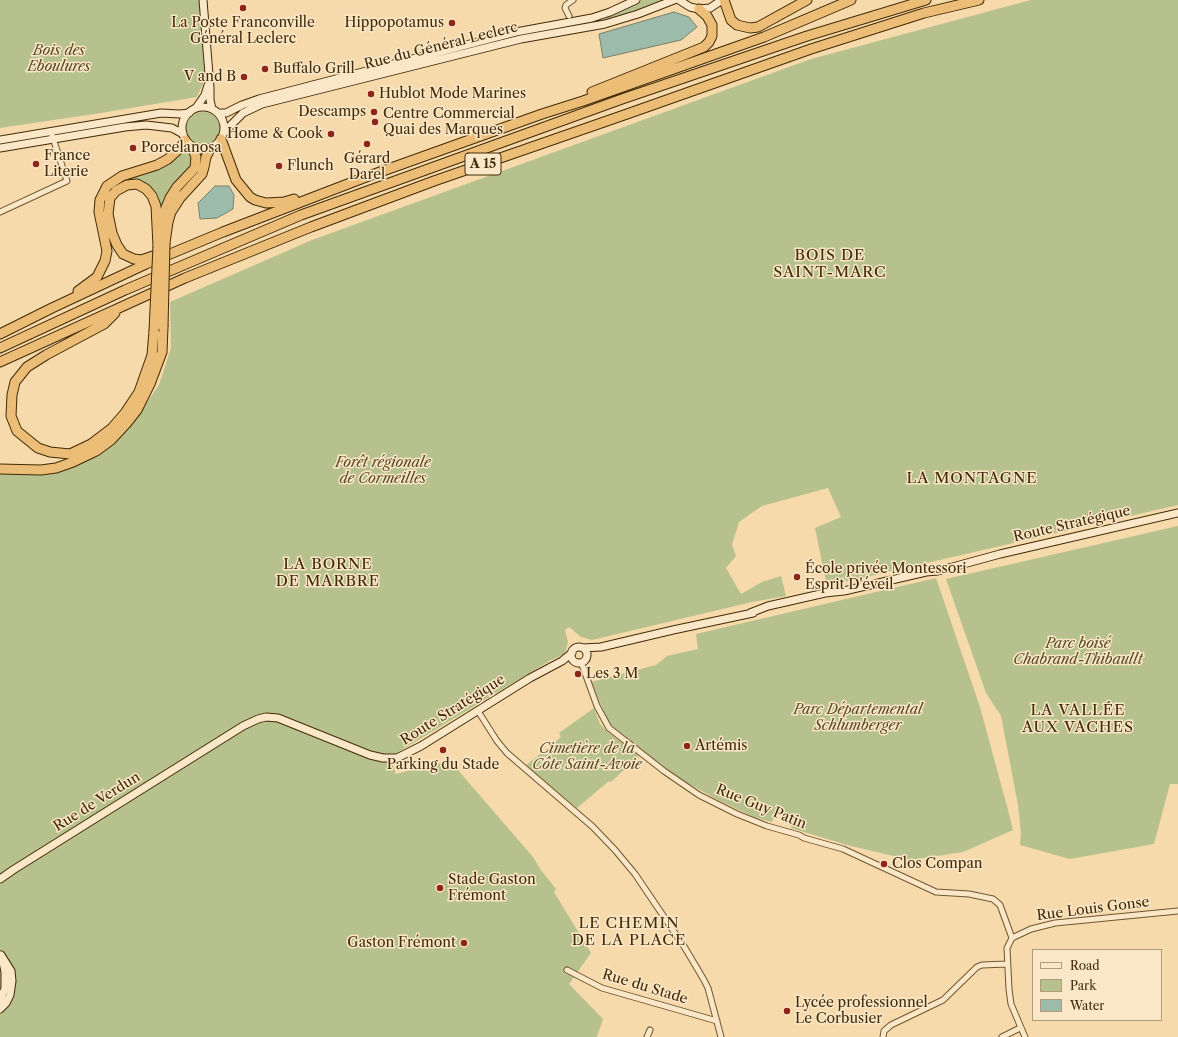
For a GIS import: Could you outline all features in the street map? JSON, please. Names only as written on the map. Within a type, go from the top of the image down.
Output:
[{"type":"highway","points":[[723,0],[731,20],[737,25],[750,28],[758,27],[807,0]]},
{"type":"highway","points":[[0,334],[146,264],[223,232],[366,177],[542,114],[584,101],[757,40],[851,0]]},
{"type":"highway","name":"A 15","points":[[0,348],[125,290],[302,216],[622,99],[807,36],[926,0]]},
{"type":"highway","name":"A 15","points":[[0,362],[192,275],[311,227],[448,176],[810,49],[924,13],[979,0]]},
{"type":"highway","points":[[542,114],[704,47],[712,36],[712,25],[707,16],[699,9]]},
{"type":"highway","points":[[223,136],[234,174],[240,186],[250,197],[261,202],[284,202],[366,177]]},
{"type":"highway","points":[[52,308],[94,280],[103,267],[107,251],[100,218],[100,205],[102,195],[107,186],[122,176],[157,165],[168,159],[179,150],[187,140],[196,160],[195,168],[170,198],[164,215],[152,355],[139,392],[125,413],[112,428],[91,444],[70,454],[50,452],[38,448],[17,431],[11,416],[12,395],[15,382],[27,367],[46,355],[104,324],[121,308]]},
{"type":"highway","points":[[161,245],[174,207],[184,193],[202,174],[206,157],[210,149]]},
{"type":"highway","points":[[0,469],[41,470],[56,468],[96,451],[111,440],[126,424],[137,410],[150,384],[162,352],[162,327],[161,245],[156,206],[152,196],[146,189],[137,184],[127,185],[116,190],[110,198],[108,214],[112,233],[117,245],[127,256],[141,260],[147,259],[186,244],[223,232]]},
{"type":"main road","points":[[0,140],[51,136],[146,125],[172,128],[199,150],[210,149],[218,143],[223,136],[224,123],[215,111],[210,100],[210,77],[203,0]]},
{"type":"main road","name":"Rue du Général Leclerc","points":[[215,111],[226,113],[259,99],[516,32],[592,18],[610,12],[636,0]]},
{"type":"main road","name":"Rue du Général Leclerc","points":[[223,136],[230,126],[244,113],[262,104],[521,39],[605,24],[638,14],[674,0]]},
{"type":"main road","points":[[679,0],[690,7],[699,9],[710,8],[723,0]]},
{"type":"main road","points":[[187,140],[183,122],[189,113],[196,108],[205,95],[210,77]]},
{"type":"main road","points":[[196,108],[204,107],[215,111]]},
{"type":"main road","points":[[0,148],[154,114],[189,113]]},
{"type":"main road","name":"Route Stratégique","points":[[583,648],[600,647],[750,613],[769,611],[826,598],[844,591],[926,572],[945,565],[972,561],[1178,514]]},
{"type":"main road","name":"Route Stratégique","points":[[555,665],[581,660],[600,647]]},
{"type":"main road","points":[[576,648],[583,648],[586,651],[581,660],[572,658],[572,653],[576,648]]},
{"type":"main road","name":"Route Stratégique","points":[[208,748],[243,726],[259,719],[272,717],[284,720],[370,755],[383,758],[397,758],[421,746],[530,678],[555,665],[572,653]]},
{"type":"main road","name":"Rue de Verdun","points":[[0,879],[12,870],[208,748]]},
{"type":"main road","points":[[0,954],[4,965],[6,980],[4,993],[0,1000]]},
{"type":"main road","points":[[0,954],[11,971],[12,981],[8,1000],[0,1009]]},
{"type":"street","points":[[569,16],[566,5],[573,0]]},
{"type":"street","points":[[0,212],[67,181],[51,136]]},
{"type":"street","name":"Rue Guy Patin","points":[[581,660],[597,706],[609,728],[664,771],[699,795],[737,814],[767,826],[843,849],[936,892],[969,894],[993,898],[1000,905],[1012,938]]},
{"type":"street","points":[[478,711],[497,741],[507,753],[593,827],[616,850],[635,874],[685,948],[704,980],[721,1037]]},
{"type":"street","name":"Rue Louis Gonse","points":[[1012,938],[1031,929],[1055,923],[1178,911]]},
{"type":"street","points":[[1012,938],[1007,948],[1007,964],[1012,1004],[1020,1028],[1025,1037]]},
{"type":"street","points":[[883,1037],[884,1032],[891,1025],[943,1000],[977,967],[982,965],[1007,964]]},
{"type":"street","name":"Rue du Stade","points":[[567,970],[602,988],[717,1021]]},
{"type":"street","points":[[1002,1037],[1020,1028]]},
{"type":"street","points":[[647,1037],[650,1030]]},
{"type":"green space","name":"Bois des Eboulures","points":[[0,0],[200,0],[205,79],[197,97],[0,128]]},
{"type":"green space","points":[[642,0],[663,0],[629,14],[603,22],[603,20],[613,14]]},
{"type":"green space","name":"Forêt régionale de Cormeilles","points":[[1031,0],[1178,0],[1178,505],[827,586],[815,528],[841,517],[828,488],[762,506],[739,522],[732,545],[736,556],[726,568],[741,594],[762,582],[781,576],[786,596],[752,602],[592,640],[581,637],[569,627],[565,630],[568,642],[565,654],[551,660],[390,757],[396,774],[433,764],[451,762],[533,857],[556,889],[554,892],[591,953],[569,984],[603,1019],[597,1037],[0,1037],[0,472],[57,473],[100,451],[131,425],[159,385],[171,348],[170,302],[312,240],[811,59]]},
{"type":"green space","points":[[200,112],[206,112],[210,113],[217,119],[220,129],[219,136],[213,143],[206,146],[200,146],[196,145],[189,139],[186,132],[186,126],[187,122],[193,115]]},
{"type":"green space","points":[[186,150],[191,152],[193,166],[166,195],[161,207],[158,196],[141,182],[135,180],[122,180]]},
{"type":"green space","name":"Parc boisé Chabrand-Thibaullt","points":[[1178,526],[1178,784],[1170,784],[1154,844],[1070,859],[1020,845],[1021,834],[1018,805],[1001,716],[986,693],[946,579]]},
{"type":"green space","name":"Parc Départemental Schlumberger","points":[[936,578],[980,707],[1013,830],[963,852],[910,860],[847,845],[791,828],[794,818],[776,812],[772,822],[754,817],[718,800],[684,781],[633,744],[609,723],[591,682],[656,665],[667,656],[698,649],[696,634]]},
{"type":"green space","name":"Cimetière de la Côte Saint-Avoie","points":[[594,708],[600,724],[609,733],[639,756],[611,782],[609,781],[577,808],[525,766],[561,737],[559,733]]},
{"type":"water","points":[[674,12],[689,17],[697,27],[681,40],[603,58],[599,34]]},
{"type":"water","points":[[215,186],[229,186],[234,195],[233,209],[217,218],[200,219],[198,203]]},
{"type":"place","name":"La Poste Franconville Général Leclerc","points":[[243,8]]},
{"type":"place","name":"Hippopotamus","points":[[452,23]]},
{"type":"place","name":"Buffalo Grill","points":[[265,69]]},
{"type":"place","name":"V and B","points":[[244,77]]},
{"type":"place","name":"Hublot Mode Marines","points":[[371,94]]},
{"type":"place","name":"Descamps","points":[[374,112]]},
{"type":"place","name":"Centre Commercial Quai des Marques","points":[[375,122]]},
{"type":"place","name":"Home & Cook","points":[[331,134]]},
{"type":"place","name":"Gérard Darel","points":[[367,144]]},
{"type":"place","name":"Porcelanosa","points":[[133,148]]},
{"type":"place","name":"France Literie","points":[[36,164]]},
{"type":"place","name":"Flunch","points":[[279,166]]},
{"type":"place","name":"École privée Montessori Esprit D'éveil","points":[[797,577]]},
{"type":"place","name":"Les 3 M","points":[[578,674]]},
{"type":"place","name":"Artémis","points":[[687,746]]},
{"type":"place","name":"Parking du Stade","points":[[443,750]]},
{"type":"place","name":"Clos Compan","points":[[884,864]]},
{"type":"place","name":"Stade Gaston Frémont","points":[[440,888]]},
{"type":"place","name":"Gaston Frémont","points":[[464,943]]},
{"type":"place","name":"Lycée professionnel Le Corbusier","points":[[787,1011]]},
{"type":"district","name":"BOIS DE SAINT-MARC","points":[[830,264]]},
{"type":"district","name":"LA MONTAGNE","points":[[972,479]]},
{"type":"district","name":"LA BORNE DE MARBRE","points":[[328,574]]},
{"type":"district","name":"LA VALLÉE AUX VACHES","points":[[1078,720]]},
{"type":"district","name":"LE CHEMIN DE LA PLACE","points":[[629,932]]}]
